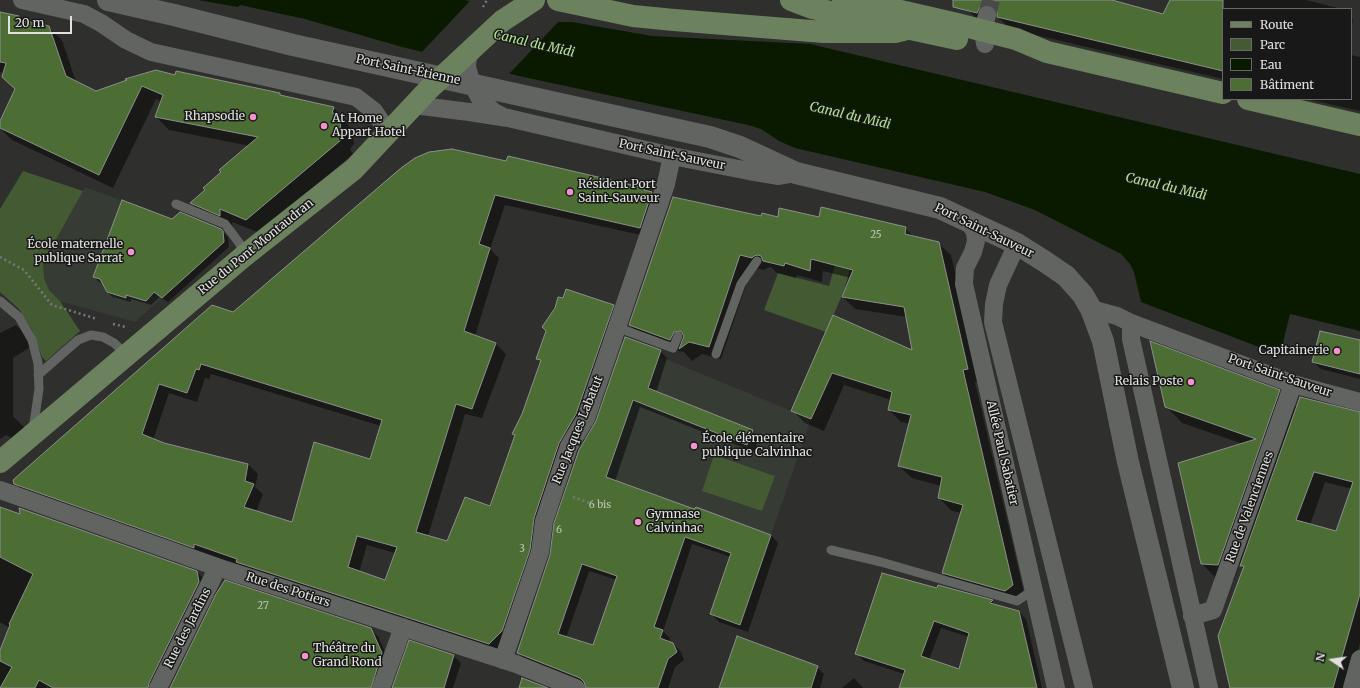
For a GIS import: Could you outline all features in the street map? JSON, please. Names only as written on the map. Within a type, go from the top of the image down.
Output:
[{"type":"main road","name":"Port Saint-Étienne","points":[[108,0],[293,45],[710,137],[740,147],[796,173]]},
{"type":"main road","name":"Rue du Pont Montaudran","points":[[0,462],[244,256],[354,170],[429,89],[470,51],[503,10],[534,0]]},
{"type":"main road","points":[[558,0],[633,16],[674,20],[824,32],[895,32],[907,29]]},
{"type":"main road","points":[[792,0],[812,8],[907,29],[985,30]]},
{"type":"main road","points":[[843,0],[892,9],[985,30],[1015,50],[1047,52],[1222,93]]},
{"type":"main road","points":[[1252,100],[1360,125]]},
{"type":"main road","name":"Port Saint-Sauveur","points":[[796,173],[940,208],[1017,244],[1044,261],[1066,276],[1082,295],[1091,309]]},
{"type":"main road","points":[[1091,309],[1103,341],[1128,462],[1183,688]]},
{"type":"street","points":[[22,0],[84,14],[102,23],[126,40],[151,52],[356,97],[374,111],[389,133]]},
{"type":"street","name":"Port Saint-Sauveur","points":[[470,51],[468,67],[471,81],[479,97],[494,112],[508,118]]},
{"type":"street","name":"Port Saint-Sauveur","points":[[414,105],[508,118],[672,156],[779,176],[796,173]]},
{"type":"street","name":"Rue Jacques Labatut","points":[[503,660],[540,552],[544,521],[569,446],[586,418],[666,184],[672,156]]},
{"type":"street","name":"Allée Paul Sabatier","points":[[968,221],[975,232],[976,241],[973,252],[965,268],[964,284],[1056,688]]},
{"type":"street","name":"Allée Paul Sabatier","points":[[1017,244],[998,285],[994,304],[993,322],[1084,688]]},
{"type":"street","name":"Port Saint-Sauveur","points":[[1091,309],[1116,316],[1293,384],[1360,402]]},
{"type":"street","points":[[1131,323],[1131,339],[1209,688]]},
{"type":"street","name":"Rue de Valenciennes","points":[[1192,616],[1213,610],[1292,392],[1293,384]]},
{"type":"street","name":"Rue des Potiers","points":[[0,490],[217,567],[503,660],[569,687]]},
{"type":"street","name":"Rue des Jardins","points":[[158,688],[217,567]]},
{"type":"street","points":[[381,688],[404,627]]},
{"type":"street","points":[[1352,688],[1360,659]]},
{"type":"lane","points":[[176,204],[225,224],[240,244],[244,256]]},
{"type":"lane","points":[[716,354],[740,284],[757,261]]},
{"type":"lane","points":[[0,301],[19,317],[32,340],[38,363],[39,389],[32,436]]},
{"type":"lane","points":[[616,327],[673,348],[678,336]]},
{"type":"lane","points":[[38,375],[78,340],[91,335],[103,337],[114,343],[127,355]]},
{"type":"lane","points":[[831,550],[881,562],[1017,600],[1033,590]]},
{"type":"path","points":[[0,257],[24,270],[52,305],[98,319]]},
{"type":"path","points":[[113,323],[128,328]]},
{"type":"shaded area","name":"École maternelle publique Sarrat","points":[[85,187],[224,238],[224,242],[135,322],[60,301],[49,290],[44,278],[43,263]]},
{"type":"shaded area","name":"École élémentaire publique Calvinhac","points":[[621,342],[811,419],[765,552],[571,486]]},
{"type":"green space","points":[[23,171],[83,191],[43,263],[44,278],[49,290],[60,301],[80,331],[46,361],[42,357],[32,330],[19,309],[0,292],[0,209]]},
{"type":"green space","points":[[835,265],[850,269],[844,291],[826,332],[764,310],[778,273],[829,286]]},
{"type":"green space","points":[[714,455],[775,476],[762,511],[702,491]]},
{"type":"water","name":"Canal du Midi","points":[[198,0],[465,0],[554,22],[572,22],[652,36],[810,44],[1360,174],[1360,331],[1290,314],[1280,355],[1141,302],[1134,272],[1130,264],[1121,254],[1035,210],[985,192],[795,148],[779,141],[761,129],[748,125],[519,76],[402,47],[305,19],[240,5],[238,7]]},
{"type":"pier","points":[[471,0],[554,20],[560,20],[508,75],[420,54]]},
{"type":"building","points":[[953,0],[1112,0],[1163,14],[1170,0],[1223,0],[1222,71],[997,17],[995,8],[989,5],[980,7],[977,13],[953,7]]},
{"type":"building","name":"Rhapsodie","points":[[0,12],[19,16],[18,19],[49,26],[66,76],[96,91],[127,80],[125,79],[156,70],[175,75],[176,71],[280,93],[280,95],[334,107],[332,113],[339,114],[341,130],[337,135],[341,140],[246,220],[220,209],[220,216],[190,203],[205,190],[203,188],[221,172],[219,170],[258,137],[155,117],[163,95],[142,86],[99,175],[0,128],[0,121],[15,89],[2,77],[6,63],[0,62]]},
{"type":"building","points":[[452,149],[506,161],[508,156],[645,188],[644,190],[652,192],[640,228],[495,195],[479,244],[490,248],[464,331],[496,343],[472,409],[456,404],[416,532],[447,541],[465,497],[490,506],[515,435],[512,434],[522,414],[541,360],[536,359],[546,331],[542,327],[555,308],[558,297],[563,298],[566,289],[614,305],[576,414],[559,443],[534,518],[530,550],[502,631],[489,644],[236,562],[237,559],[194,544],[194,548],[14,484],[13,480],[212,305],[233,312],[401,168],[415,158],[429,152]],"holes":[[[201,364],[382,420],[370,459],[314,442],[292,522],[244,507],[254,484],[245,481],[248,464],[164,443],[142,434],[159,384],[187,393],[196,369],[199,370]],[[357,536],[397,547],[385,580],[348,567]]]},
{"type":"building","points":[[673,197],[761,216],[762,213],[778,217],[779,208],[819,217],[821,207],[906,227],[905,234],[939,242],[968,369],[963,370],[1013,585],[1005,591],[942,573],[963,505],[938,498],[942,477],[898,466],[911,415],[888,410],[892,392],[832,373],[811,419],[791,411],[833,315],[912,350],[904,307],[842,297],[853,270],[811,259],[810,271],[785,263],[784,266],[763,261],[761,256],[758,255],[752,258],[740,255],[709,347],[689,342],[679,349],[684,336],[681,331],[674,332],[670,340],[629,325]]},
{"type":"building","points":[[122,200],[172,219],[180,212],[221,229],[223,231],[224,242],[162,298],[154,292],[146,301],[126,295],[126,298],[107,292],[100,279],[93,277]]},
{"type":"building","name":"Capitainerie","points":[[1320,331],[1360,340],[1360,374],[1312,362]]},
{"type":"building","points":[[625,337],[661,350],[648,388],[753,430],[747,445],[633,400],[606,477],[694,509],[696,507],[771,535],[740,625],[710,614],[731,553],[685,537],[654,627],[663,630],[660,638],[673,643],[677,652],[668,659],[658,688],[586,688],[584,682],[580,678],[517,653],[550,555],[554,523],[579,450],[596,421]],"holes":[[[582,564],[617,576],[593,645],[558,634]]]},
{"type":"building","points":[[1150,341],[1280,390],[1218,565],[1201,564],[1178,463],[1256,439],[1165,407]]},
{"type":"building","points":[[1300,397],[1360,412],[1360,594],[1333,688],[1230,688],[1218,636],[1244,566],[1240,566]],"holes":[[[1314,472],[1353,482],[1336,531],[1296,520]]]},
{"type":"building","points":[[0,507],[20,514],[19,508],[197,571],[199,582],[149,683],[148,688],[53,688],[39,680],[35,688],[0,688],[12,667],[0,661],[0,650],[10,625],[9,624],[33,574],[0,557]]},
{"type":"building","points":[[882,573],[937,588],[938,585],[993,600],[990,603],[1019,611],[1037,688],[899,688],[905,670],[855,654]],"holes":[[[934,621],[969,633],[959,669],[921,656]]]},
{"type":"building","points":[[225,580],[371,628],[382,653],[371,688],[170,688],[216,594]]},
{"type":"building","points":[[737,636],[818,666],[811,688],[719,688]]},
{"type":"building","points":[[409,640],[454,655],[444,688],[392,688]]},
{"type":"building","points":[[522,678],[548,688],[519,688]]},
{"type":"tunnel","points":[[987,15],[991,0]]},
{"type":"place","name":"Rhapsodie","points":[[253,117]]},
{"type":"place","name":"At Home Appart Hotel","points":[[324,126]]},
{"type":"place","name":"Résident Port Saint-Sauveur","points":[[570,192]]},
{"type":"place","name":"École maternelle publique Sarrat","points":[[131,252]]},
{"type":"place","name":"Capitainerie","points":[[1337,351]]},
{"type":"place","name":"Relais Poste","points":[[1191,382]]},
{"type":"place","name":"École élémentaire publique Calvinhac","points":[[694,446]]},
{"type":"place","name":"Gymnase Calvinhac","points":[[638,522]]},
{"type":"place","name":"Théâtre du Grand Rond","points":[[305,656]]}]
